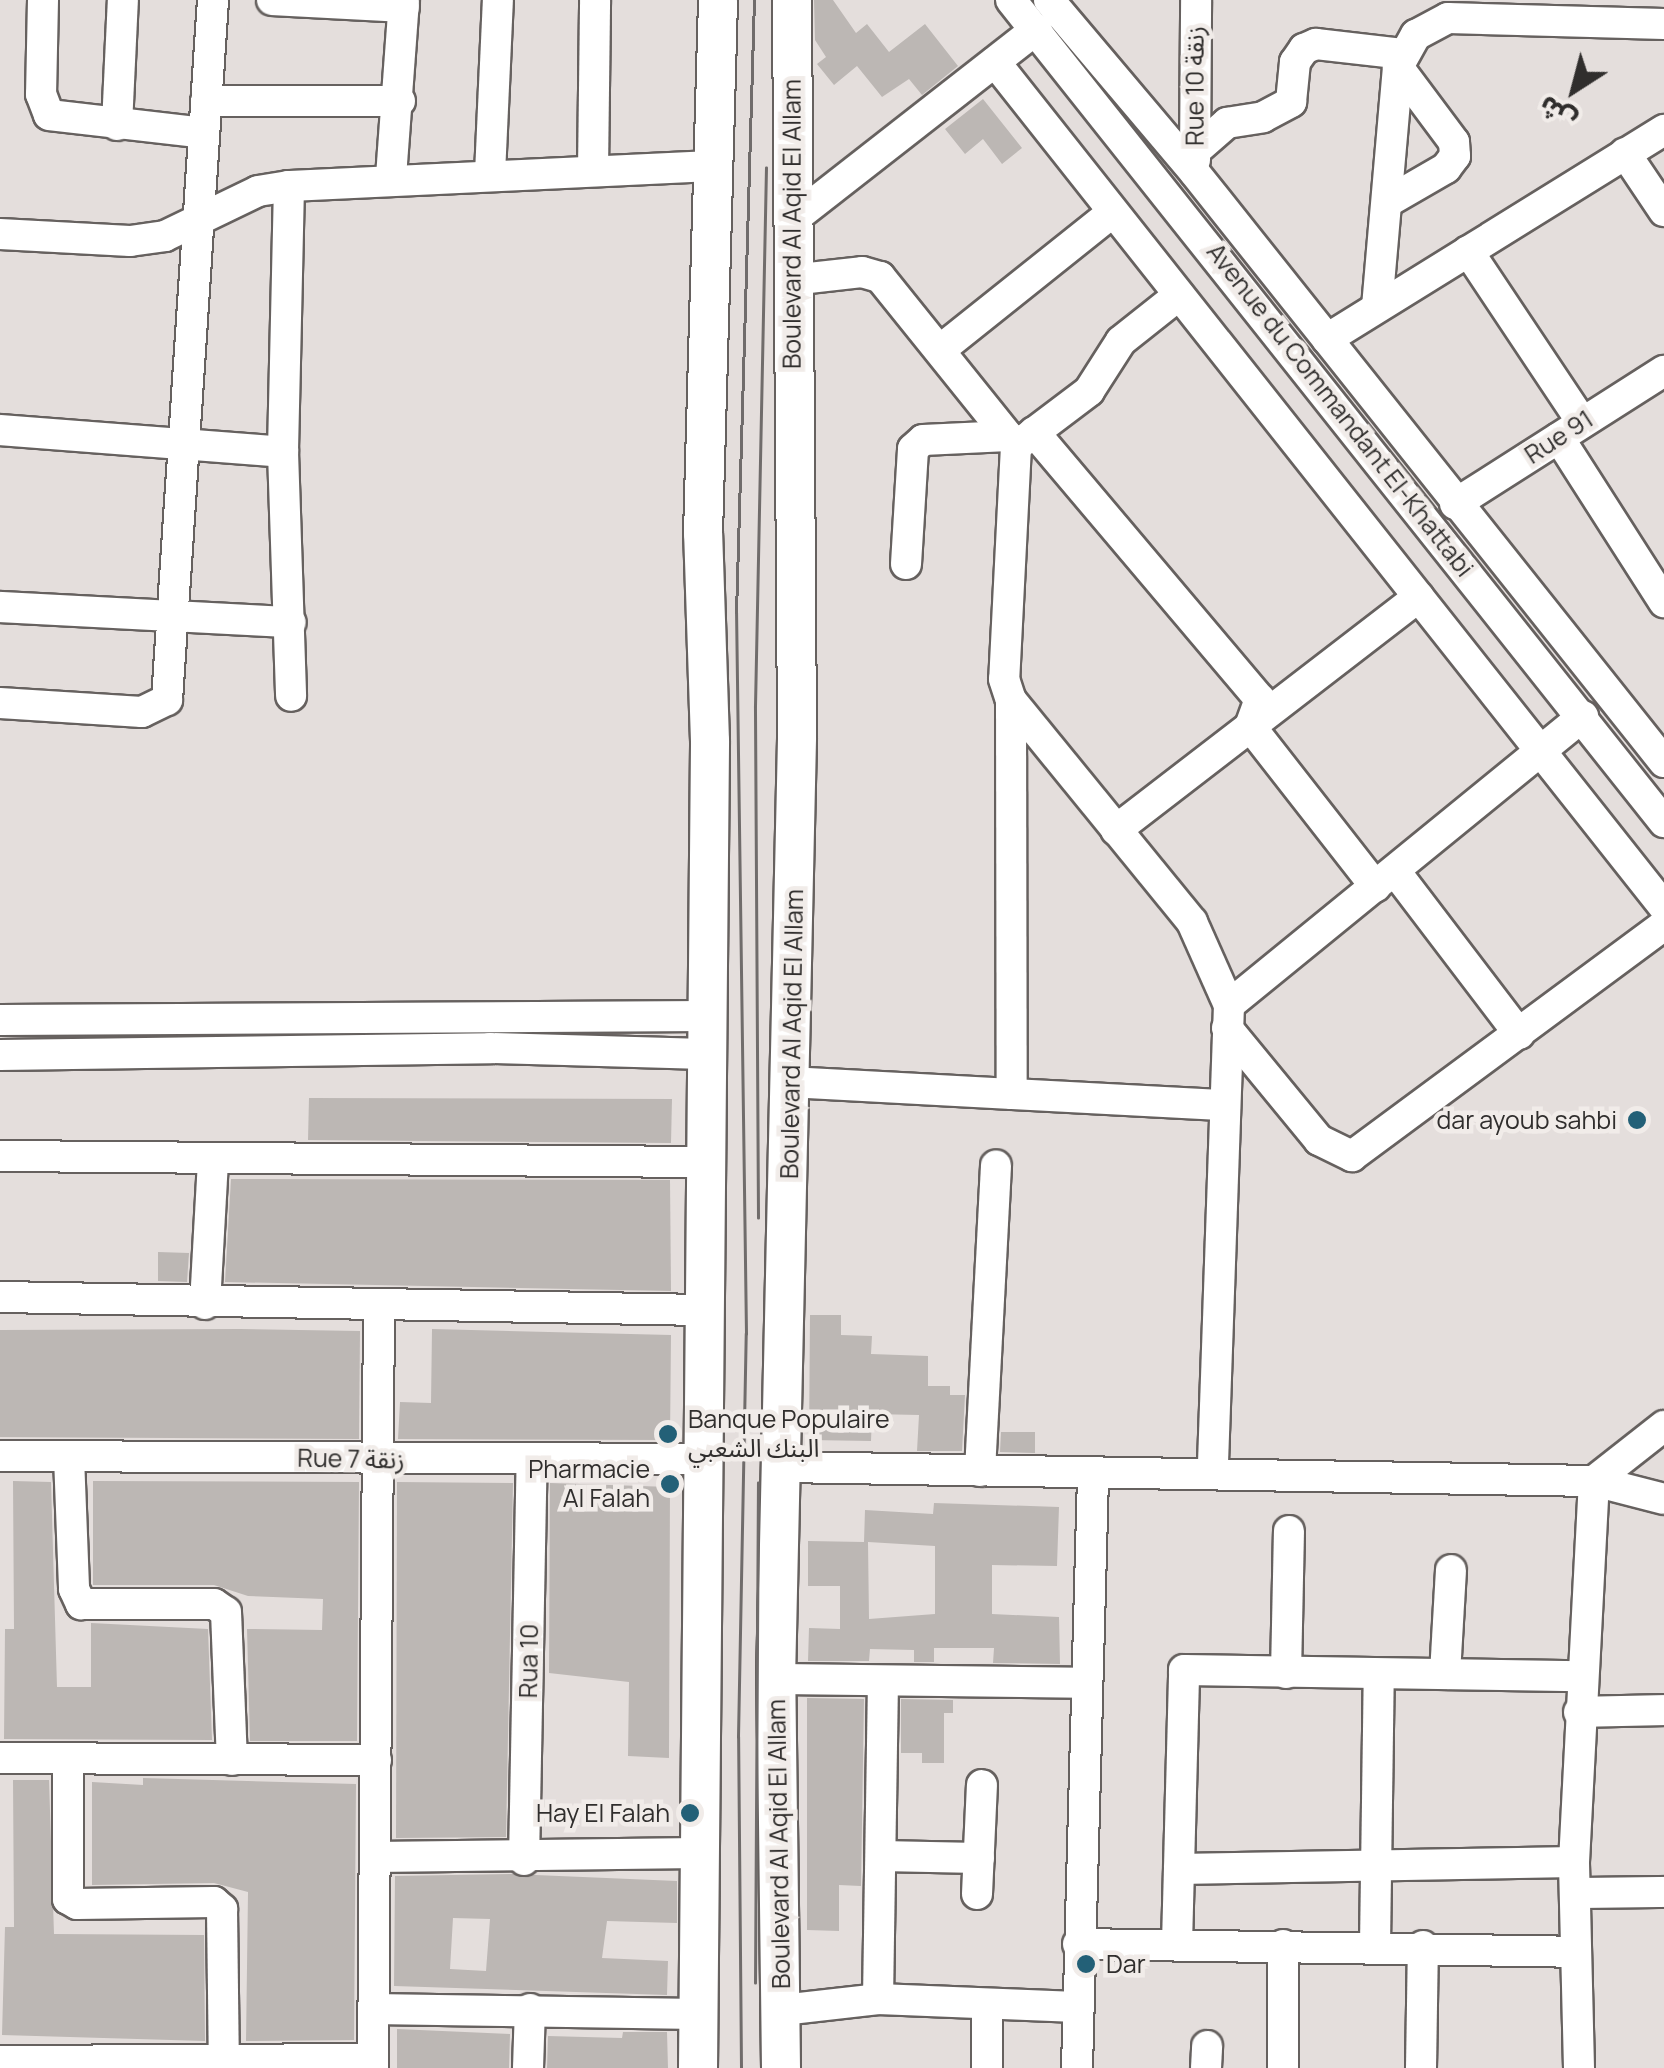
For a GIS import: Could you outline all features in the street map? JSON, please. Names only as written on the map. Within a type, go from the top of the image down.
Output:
[{"type":"main road","points":[[698,2068],[710,741],[703,534],[718,0]]},
{"type":"main road","name":"Boulevard Al Aqid El Allam","points":[[781,2068],[776,1679],[784,1467],[797,737],[792,0]]},
{"type":"street","points":[[43,0],[41,94],[50,115],[204,133]]},
{"type":"street","points":[[117,125],[123,0]]},
{"type":"street","points":[[0,703],[159,709],[171,686],[197,222],[214,0]]},
{"type":"street","points":[[272,0],[404,4],[400,101],[391,177]]},
{"type":"street","points":[[490,174],[498,0]]},
{"type":"street","points":[[593,171],[595,0]]},
{"type":"street","name":"Avenue du Commandant El-Khattabi","points":[[1011,0],[1664,822]]},
{"type":"street","name":"Avenue du Commandant El-Khattabi","points":[[1050,0],[1195,162],[1455,504],[1664,762]]},
{"type":"street","name":"Rue 10 زنقة","points":[[1195,162],[1196,0]]},
{"type":"street","points":[[1377,307],[1401,60],[1416,35],[1448,18],[1664,24]]},
{"type":"street","points":[[791,221],[1036,29]]},
{"type":"street","points":[[1195,162],[1227,124],[1282,111],[1294,94],[1295,62],[1304,49],[1316,44],[1401,60],[1454,142],[1455,156],[1446,168],[1389,201]]},
{"type":"street","points":[[995,62],[1543,749],[1664,907]]},
{"type":"street","points":[[206,101],[400,101]]},
{"type":"street","points":[[1327,339],[1664,130]]},
{"type":"street","points":[[1626,153],[1664,211]]},
{"type":"street","points":[[0,234],[130,241],[197,222],[258,191],[289,186],[391,177],[713,166]]},
{"type":"street","points":[[289,186],[283,452],[292,622],[290,696]]},
{"type":"street","points":[[940,350],[1113,212]]},
{"type":"street","points":[[1468,250],[1664,602]]},
{"type":"street","points":[[791,280],[862,272],[880,277],[940,350],[1260,700],[1250,726]]},
{"type":"street","points":[[906,564],[912,450],[923,440],[1020,438],[1103,377],[1120,340],[1179,294]]},
{"type":"street","name":"Rue 91","points":[[1455,504],[1664,371]]},
{"type":"street","points":[[0,430],[283,452]]},
{"type":"street","points":[[1012,1094],[1010,700],[1004,679],[1020,438]]},
{"type":"street","points":[[1116,830],[1420,597]]},
{"type":"street","points":[[0,607],[292,622]]},
{"type":"street","points":[[1010,700],[1192,922],[1228,1016],[1319,1140],[1352,1156],[1664,924]]},
{"type":"street","points":[[1213,1474],[1222,1104],[1228,1016],[1583,716]]},
{"type":"street","points":[[1250,726],[1519,1034]]},
{"type":"street","points":[[0,1020],[706,1035]]},
{"type":"street","points":[[0,1055],[490,1048],[706,1035]]},
{"type":"street","points":[[790,1082],[1222,1104]]},
{"type":"street","points":[[0,1156],[705,1162]]},
{"type":"street","points":[[205,1304],[213,1159]]},
{"type":"street","points":[[980,1471],[996,1166]]},
{"type":"street","points":[[0,1297],[205,1304],[702,1310]]},
{"type":"street","points":[[0,2061],[373,2063],[379,1306]]},
{"type":"street","points":[[1579,2068],[1574,1862],[1580,1676],[1594,1481],[1664,1426]]},
{"type":"street","name":"Rue 7 زنقة","points":[[0,1456],[702,1460]]},
{"type":"street","points":[[69,1457],[74,1588],[80,1604],[214,1604],[226,1612],[232,1760]]},
{"type":"street","name":"Rua 10","points":[[524,1860],[532,1461]]},
{"type":"street","points":[[784,1467],[1594,1481],[1664,1499]]},
{"type":"street","points":[[1077,2068],[1093,1475]]},
{"type":"street","points":[[1286,1673],[1289,1532]]},
{"type":"street","points":[[1445,1674],[1451,1570]]},
{"type":"street","points":[[1177,1944],[1184,1670],[1580,1676]]},
{"type":"street","points":[[1374,1945],[1379,1674]]},
{"type":"street","points":[[776,1679],[1086,1683]]},
{"type":"street","points":[[878,1998],[884,1682]]},
{"type":"street","points":[[1579,1712],[1664,1710]]},
{"type":"street","points":[[0,1758],[376,1760]]},
{"type":"street","points":[[68,1760],[68,1899],[76,1904],[214,1902],[222,1909],[224,2064]]},
{"type":"street","points":[[977,1894],[982,1785]]},
{"type":"street","points":[[375,1857],[524,1860],[699,1853]]},
{"type":"street","points":[[881,1856],[979,1858]]},
{"type":"street","points":[[1178,1869],[1376,1869],[1574,1862]]},
{"type":"street","points":[[1576,1893],[1664,1892]]},
{"type":"street","points":[[1078,1944],[1374,1945],[1576,1952]]},
{"type":"street","points":[[1282,2068],[1283,1944]]},
{"type":"street","points":[[1421,2068],[1423,1946]]},
{"type":"street","points":[[782,2010],[878,1998],[1076,2007]]},
{"type":"street","points":[[987,2004],[987,2068]]},
{"type":"street","points":[[373,2009],[698,2014]]},
{"type":"street","points":[[528,2068],[530,2009]]},
{"type":"building","points":[[814,0],[833,0],[856,33],[867,24],[889,52],[925,24],[958,66],[922,95],[909,79],[882,97],[857,66],[834,85],[817,64],[826,57],[815,40]]},
{"type":"building","points":[[983,99],[1022,148],[1002,164],[983,139],[965,154],[945,129]]},
{"type":"building","points":[[309,1098],[672,1099],[671,1143],[308,1140]]},
{"type":"building","points":[[231,1179],[670,1180],[671,1291],[225,1282]]},
{"type":"building","points":[[158,1252],[189,1253],[187,1282],[158,1281]]},
{"type":"building","points":[[810,1315],[841,1315],[841,1335],[872,1336],[871,1354],[928,1356],[928,1386],[950,1386],[950,1395],[965,1395],[962,1451],[917,1451],[919,1415],[872,1414],[871,1441],[809,1440]]},
{"type":"building","points":[[432,1329],[671,1335],[670,1440],[398,1439],[400,1402],[431,1403]]},
{"type":"building","points":[[0,1330],[360,1331],[359,1439],[0,1437]]},
{"type":"building","points":[[1001,1432],[1035,1432],[1035,1453],[1000,1452]]},
{"type":"building","points":[[13,1481],[51,1482],[57,1687],[91,1687],[91,1623],[208,1629],[212,1740],[4,1739],[5,1629],[14,1629]]},
{"type":"building","points":[[93,1481],[359,1482],[357,1741],[250,1741],[247,1629],[322,1630],[323,1599],[248,1596],[214,1585],[93,1585]]},
{"type":"building","points":[[397,1482],[513,1483],[506,1837],[396,1838]]},
{"type":"building","points":[[550,1483],[670,1487],[669,1758],[628,1756],[629,1682],[549,1673]]},
{"type":"building","points":[[934,1503],[1059,1507],[1057,1566],[992,1565],[992,1614],[1059,1617],[1060,1664],[993,1663],[994,1648],[934,1648],[934,1662],[914,1662],[914,1650],[870,1649],[869,1661],[808,1661],[809,1628],[840,1629],[840,1586],[808,1586],[808,1541],[864,1542],[865,1510],[933,1514]],"holes":[[[868,1542],[935,1546],[935,1614],[869,1619]]]},
{"type":"building","points":[[807,1698],[864,1699],[861,1886],[839,1885],[839,1931],[807,1930]]},
{"type":"building","points":[[901,1699],[953,1700],[953,1713],[944,1713],[944,1763],[922,1763],[922,1753],[901,1753]]},
{"type":"building","points":[[143,1778],[356,1784],[354,2040],[246,2041],[248,1892],[214,1883],[92,1885],[92,1782],[143,1785]]},
{"type":"building","points":[[13,1780],[49,1780],[54,1934],[204,1935],[205,2041],[2,2035],[5,1927],[14,1927]]},
{"type":"building","points":[[512,1874],[677,1881],[677,1923],[607,1921],[602,1958],[668,1961],[667,1995],[394,1986],[395,1876]],"holes":[[[453,1918],[490,1919],[486,1971],[450,1969]]]},
{"type":"building","points":[[397,2029],[510,2034],[509,2068],[397,2068]]},
{"type":"building","points":[[623,2032],[667,2032],[668,2068],[547,2068],[548,2036],[622,2038]]},
{"type":"tram line","points":[[741,2068],[738,1737],[746,1334],[736,613],[754,0]]},
{"type":"tram line","points":[[758,1218],[755,706],[766,168]]},
{"type":"tram line","points":[[755,1983],[758,1483]]},
{"type":"place","name":"dar ayoub sahbi","points":[[1637,1120]]},
{"type":"place","name":"Banque Populaire البنك الشعبي","points":[[668,1434]]},
{"type":"place","name":"Pharmacie Al Falah","points":[[670,1484]]},
{"type":"place","name":"Hay El Falah","points":[[690,1813]]},
{"type":"place","name":"Dar","points":[[1086,1964]]}]
